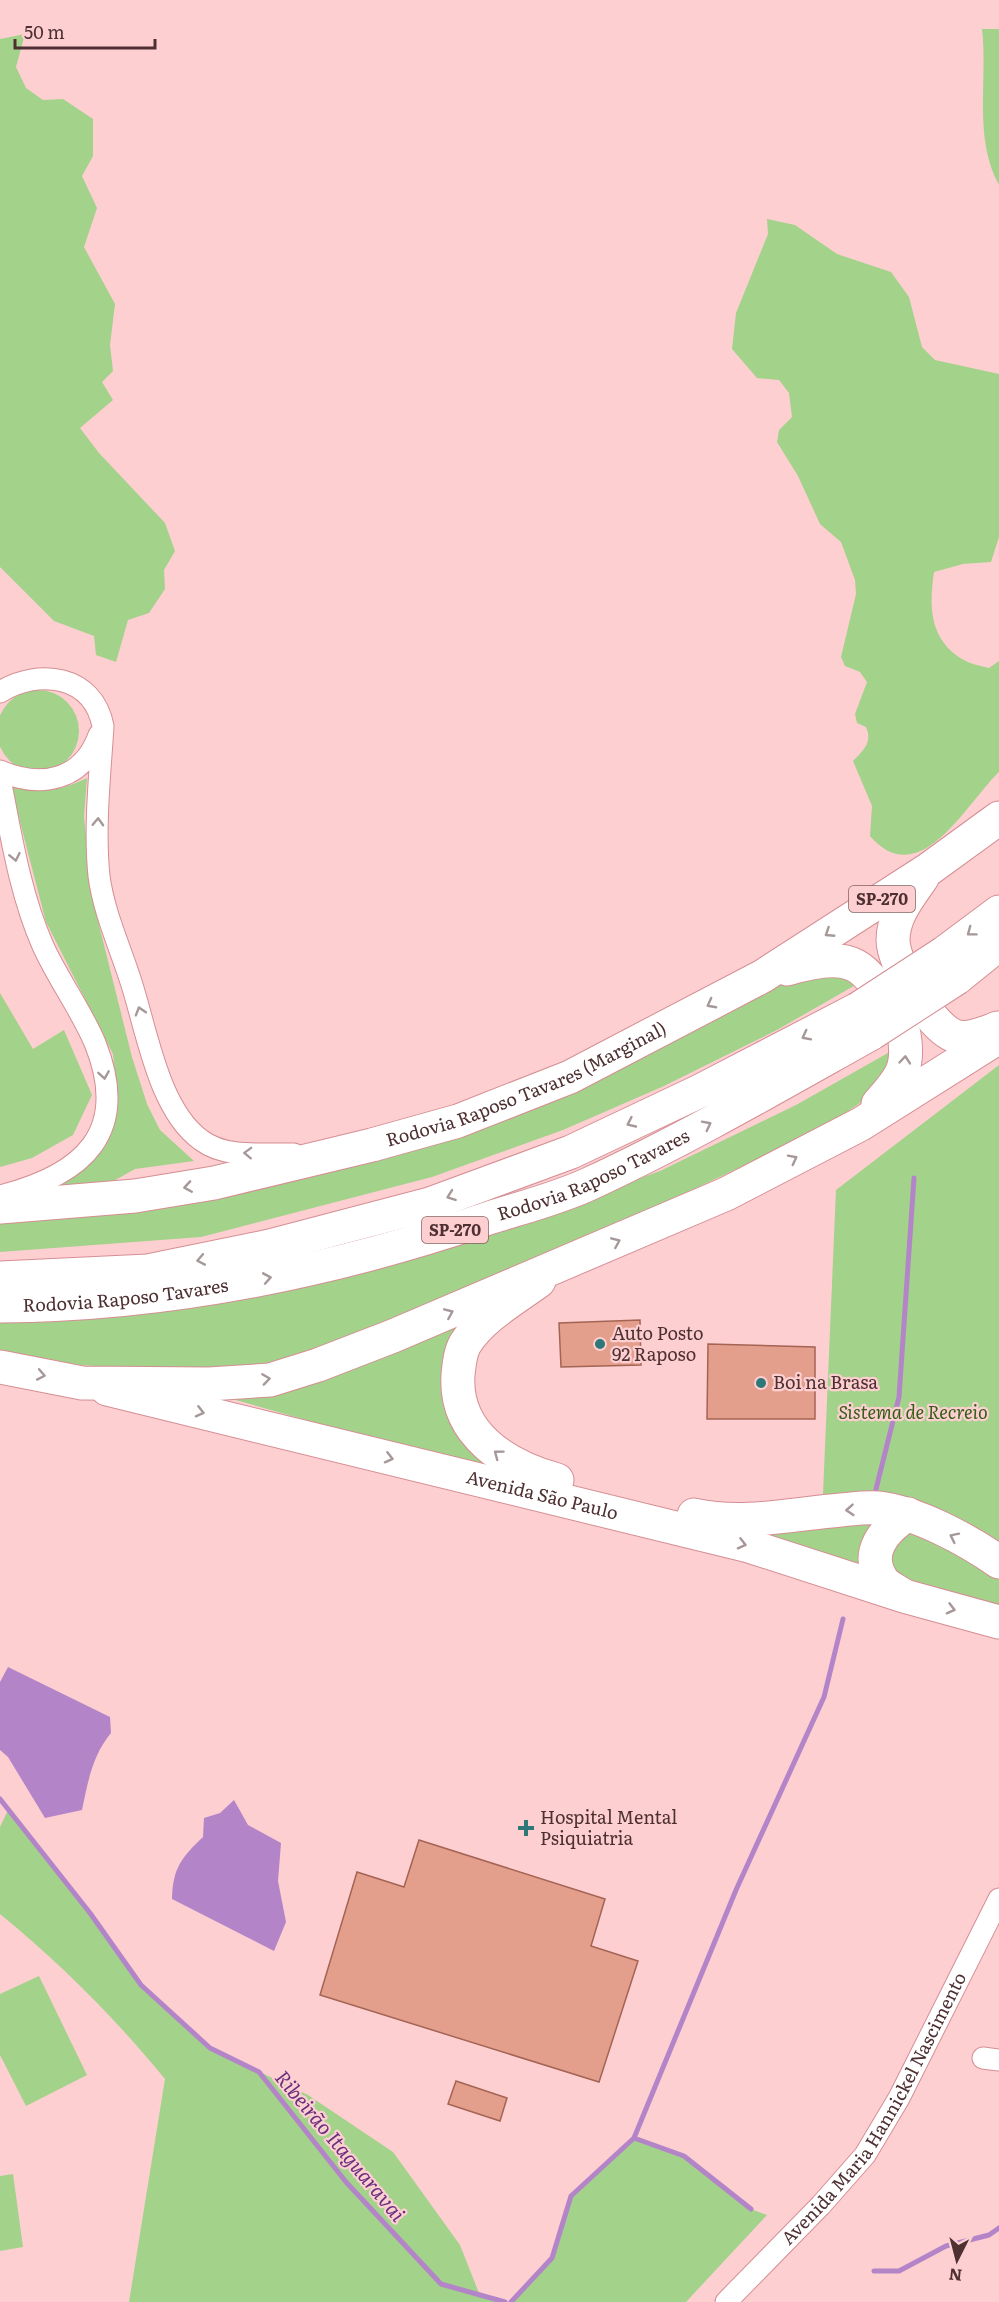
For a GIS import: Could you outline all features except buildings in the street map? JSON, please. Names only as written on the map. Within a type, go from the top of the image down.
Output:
[{"type":"main road","name":"Rodovia Raposo Tavares (Marginal)","points":[[0,1207],[135,1196],[214,1184],[458,1121],[570,1077],[763,976],[929,869],[999,818]]},
{"type":"main road","points":[[929,869],[896,920],[893,940],[896,959],[929,1016],[945,1032],[956,1037],[967,1038],[999,1027]]},
{"type":"main road","name":"Rodovia Raposo Tavares","points":[[950,966],[999,912]]},
{"type":"main road","name":"Rodovia Raposo Tavares","points":[[0,1306],[156,1297],[281,1275],[444,1234],[587,1185],[714,1121],[950,966],[999,944]]},
{"type":"main road","points":[[763,976],[813,961],[837,959],[853,963],[867,971],[904,1034],[906,1068],[861,1124]]},
{"type":"main road","name":"Rodovia Raposo Tavares","points":[[0,1278],[148,1271],[270,1246],[430,1204],[571,1152],[700,1091],[865,1021]]},
{"type":"main road","points":[[0,1366],[82,1383],[209,1384],[270,1380],[318,1365],[393,1336],[726,1194],[861,1124],[999,1036]]},
{"type":"main road","name":"Avenida São Paulo","points":[[562,1265],[490,1316],[474,1331],[464,1346],[457,1386],[461,1405],[479,1437],[494,1452],[527,1471],[712,1519],[760,1520],[877,1508],[908,1514],[981,1550],[999,1563]]},
{"type":"main road","name":"Avenida São Paulo","points":[[82,1383],[749,1546],[904,1596],[999,1622]]},
{"type":"main road","points":[[904,1596],[884,1582],[876,1565],[876,1554],[880,1538],[890,1526],[908,1514]]},
{"type":"street","points":[[0,679],[23,681],[58,679],[82,690],[94,701],[100,712],[103,726],[98,832],[99,877],[111,926],[162,1081],[174,1108],[187,1129],[202,1142],[224,1152],[327,1156]]},
{"type":"street","points":[[0,692],[23,681]]},
{"type":"street","points":[[0,771],[29,780],[40,781],[58,777],[73,770],[92,754],[103,726]]},
{"type":"street","points":[[0,779],[17,864],[31,911],[43,946],[94,1042],[106,1089],[105,1114],[100,1137],[81,1158],[73,1166],[51,1177],[0,1196]]},
{"type":"street","name":"Avenida Maria Hannickel Nascimento","points":[[726,2302],[821,2205],[865,2155],[899,2098],[999,1899]]},
{"type":"green space","points":[[982,29],[999,29],[999,185],[986,148]]},
{"type":"green space","points":[[25,34],[16,67],[26,88],[43,100],[63,99],[93,119],[93,156],[82,176],[97,208],[84,247],[115,304],[110,345],[113,371],[102,382],[113,400],[80,428],[99,453],[165,523],[175,551],[164,570],[165,589],[149,613],[128,620],[116,662],[96,655],[94,636],[54,621],[0,567],[0,39]]},
{"type":"green space","points":[[767,219],[795,225],[837,254],[891,272],[909,297],[922,347],[935,360],[999,374],[999,537],[991,562],[963,564],[934,572],[932,609],[937,632],[951,651],[965,661],[989,668],[999,661],[999,772],[941,837],[924,849],[907,855],[889,851],[870,836],[872,806],[853,761],[868,742],[866,727],[857,723],[855,714],[867,682],[860,672],[845,666],[841,657],[856,594],[855,580],[841,542],[820,524],[798,476],[777,442],[779,430],[792,417],[789,393],[779,380],[757,378],[732,349],[736,313],[768,234]]},
{"type":"green space","points":[[38,690],[54,693],[67,702],[76,715],[79,731],[76,747],[67,760],[54,769],[38,772],[22,769],[9,760],[0,747],[-3,731],[0,715],[9,702],[22,693]]},
{"type":"green space","points":[[87,778],[84,817],[93,901],[132,1057],[147,1104],[160,1130],[194,1161],[135,1169],[94,1192],[48,1191],[69,1179],[96,1157],[113,1129],[117,1092],[113,1054],[46,922],[11,787],[33,790],[59,789]]},
{"type":"green space","points":[[812,967],[859,983],[777,1030],[664,1086],[563,1130],[432,1177],[201,1237],[0,1252],[0,1216],[348,1165]]},
{"type":"green space","points":[[0,993],[33,1049],[64,1030],[92,1095],[73,1135],[32,1158],[0,1167]]},
{"type":"green space","points":[[895,1049],[896,1064],[866,1099],[823,1128],[548,1258],[283,1364],[222,1372],[119,1368],[44,1362],[0,1352],[0,1320],[478,1237],[660,1171],[796,1105]]},
{"type":"green space","name":"Sistema de Recreio","points":[[999,1065],[999,1546],[894,1502],[823,1494],[836,1190]]},
{"type":"green space","points":[[469,1312],[453,1336],[444,1360],[441,1383],[444,1406],[452,1427],[466,1447],[486,1463],[526,1483],[218,1395]]},
{"type":"green space","points":[[540,1486],[664,1519],[878,1520],[871,1527],[864,1541],[863,1555],[869,1580]]},
{"type":"green space","points":[[906,1531],[963,1550],[999,1579],[999,1606],[896,1576],[885,1548]]},
{"type":"green space","points":[[8,1810],[79,1899],[141,1985],[209,2048],[308,2095],[393,2152],[460,2245],[479,2293],[506,2302],[129,2302],[165,2079],[87,1992],[0,1914],[0,1827]]},
{"type":"green space","points":[[39,1976],[87,2075],[26,2106],[0,2055],[0,1994]]},
{"type":"green space","points":[[634,2138],[684,2156],[751,2209],[767,2215],[686,2302],[511,2302],[552,2258],[571,2196]]},
{"type":"green space","points":[[13,2174],[23,2247],[0,2251],[0,2176]]},
{"type":"shaded area","points":[[8,1667],[110,1717],[111,1733],[95,1760],[82,1810],[45,1818],[8,1757],[0,1750],[0,1682]]},
{"type":"shaded area","points":[[234,1800],[248,1825],[281,1843],[278,1881],[286,1922],[274,1951],[172,1899],[176,1871],[189,1851],[203,1837],[204,1818],[220,1813]]},
{"type":"waterway","points":[[876,1489],[899,1397],[914,1178]]},
{"type":"waterway","points":[[634,2138],[736,1890],[824,1697],[843,1619]]},
{"type":"waterway","name":"Ribeirão Itaguaravai","points":[[0,1799],[90,1913],[141,1985],[210,2048],[259,2072],[346,2182],[441,2284],[505,2302]]},
{"type":"waterway","name":"Ribeirão Itaguaravai","points":[[511,2302],[552,2258],[571,2196],[634,2138],[684,2156],[751,2209]]},
{"type":"waterway","name":"Ribeirão Itaguaravai","points":[[874,2271],[899,2271],[946,2246],[989,2235],[999,2228]]},
{"type":"place","name":"Auto Posto 92 Raposo","points":[[600,1344]]},
{"type":"place","name":"Boi na Brasa","points":[[761,1383]]},
{"type":"place","name":"Hospital Mental Psiquiatria","points":[[526,1828]]}]
